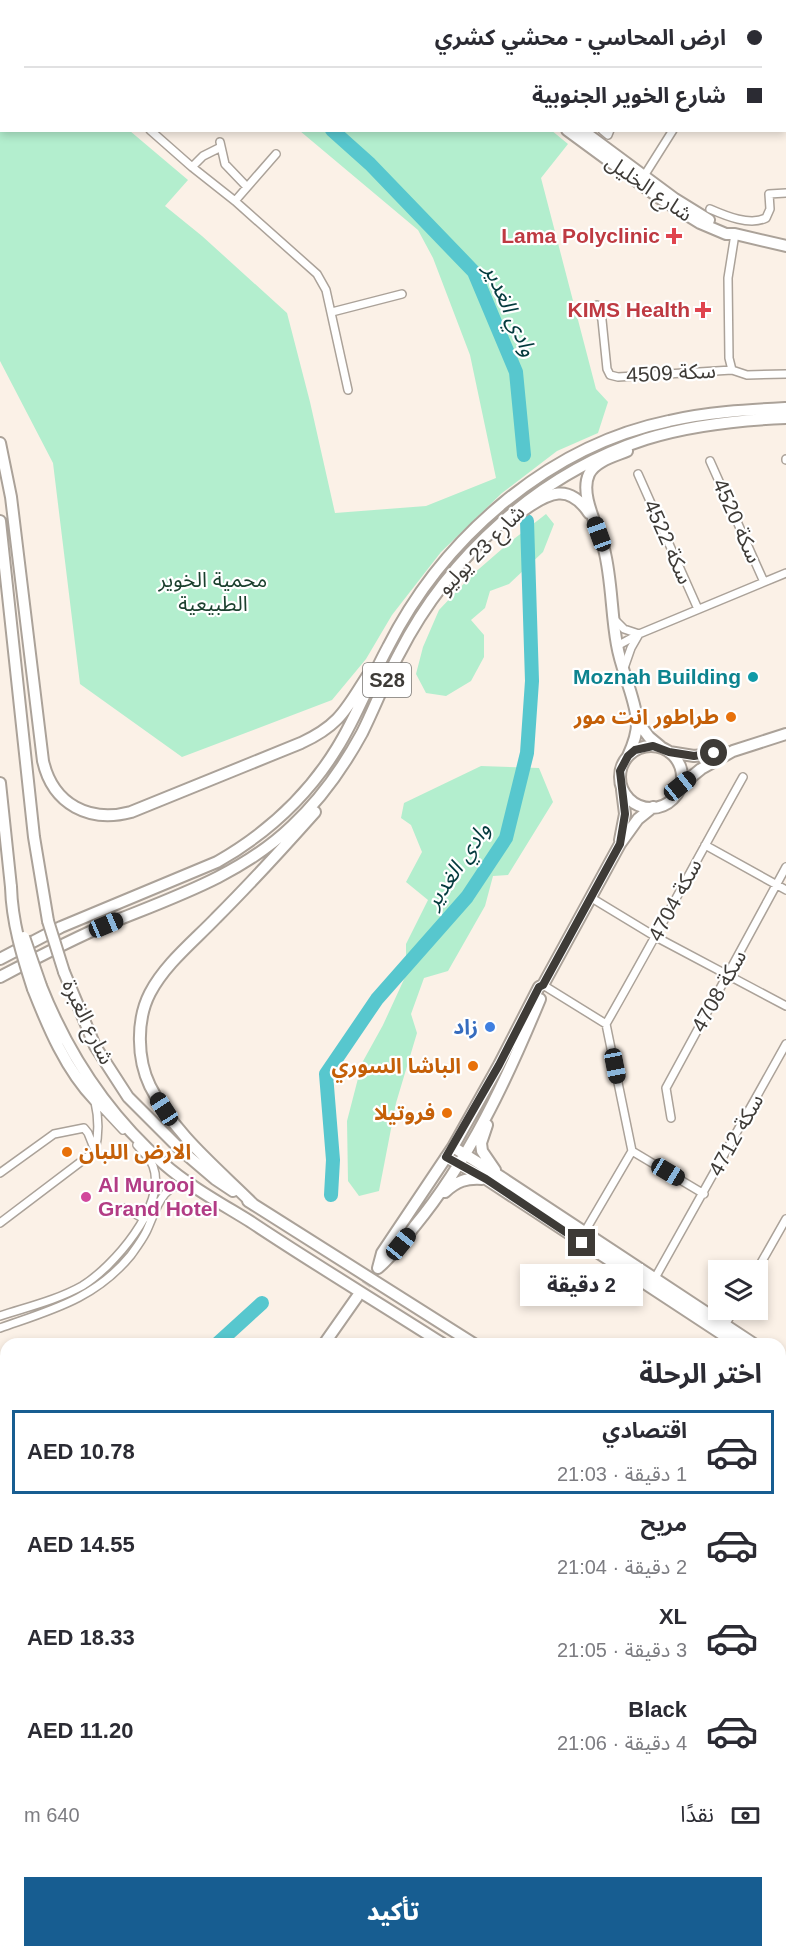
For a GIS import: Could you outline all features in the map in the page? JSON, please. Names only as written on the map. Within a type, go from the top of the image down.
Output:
[{"type":"main road","name":"شارع الخليل","points":[[570,132],[683,214],[726,234],[786,246]]},
{"type":"main road","name":"شارع الخليل","points":[[585,132],[684,205],[735,234]]},
{"type":"main road","name":"شارع 23 يوليو","points":[[0,959],[69,923],[217,862],[235,852],[279,819],[321,773],[338,747],[388,645],[440,566],[504,502],[541,475],[569,458],[605,441],[668,421],[708,414],[786,408]]},
{"type":"main road","name":"شارع 23 يوليو","points":[[0,977],[96,929],[211,882],[260,853],[292,826],[311,807],[342,765],[363,730],[399,653],[445,581],[489,534],[528,502],[584,466],[647,439],[718,423],[786,418]]},
{"type":"main road","points":[[620,844],[625,814],[620,771],[634,741],[637,721],[617,646],[604,547],[589,504],[586,483],[596,465],[681,430]]},
{"type":"main road","points":[[0,442],[11,496],[43,761],[57,791],[74,807],[84,812],[107,816],[119,815],[142,808],[325,731],[342,716],[388,645]]},
{"type":"main road","points":[[489,534],[540,499],[556,494],[566,493],[575,497],[584,505],[594,520]]},
{"type":"main road","name":"شارع الغبرة","points":[[0,521],[34,837],[48,921],[63,972],[95,1046],[128,1097],[214,1179],[465,1338]]},
{"type":"main road","points":[[622,789],[634,803],[644,807],[653,807],[667,803],[680,786],[681,770],[678,763],[649,737],[637,721]]},
{"type":"main road","points":[[254,1205],[191,1145],[149,1084],[141,1054],[141,1025],[144,1010],[149,994],[165,971],[316,811],[357,753],[363,730]]},
{"type":"main road","points":[[628,756],[644,747],[694,756],[733,751],[786,734]]},
{"type":"main road","points":[[680,786],[701,769],[733,751]]},
{"type":"main road","name":"شارع الغبرة","points":[[0,783],[11,887],[37,987],[90,1082],[115,1115],[165,1165],[434,1338]]},
{"type":"main road","points":[[543,985],[544,989],[511,1069],[462,1159],[438,1198],[378,1268],[382,1253],[450,1152],[499,1065],[539,987],[543,985],[620,844],[638,819],[653,807]]},
{"type":"main road","points":[[37,987],[45,1018],[62,1052],[95,1100]]},
{"type":"main road","points":[[487,1116],[488,1124],[481,1143],[482,1151],[501,1177]]},
{"type":"main road","points":[[450,1152],[501,1177],[745,1338]]},
{"type":"main road","points":[[462,1159],[486,1179],[728,1338]]},
{"type":"main road","points":[[438,1198],[457,1182],[470,1178],[486,1179]]},
{"type":"main road","points":[[328,1338],[357,1298]]},
{"type":"street","points":[[152,132],[317,274],[326,290],[332,312],[348,390]]},
{"type":"street","points":[[644,176],[673,132]]},
{"type":"street","points":[[192,167],[220,144],[228,169],[247,187]]},
{"type":"street","points":[[235,201],[276,154]]},
{"type":"street","points":[[710,208],[729,217],[760,221],[766,218],[770,209],[769,194],[786,193]]},
{"type":"street","name":"سكة 4509","points":[[732,370],[729,358],[728,278],[735,234]]},
{"type":"street","points":[[332,312],[402,294]]},
{"type":"street","name":"سكة 4509","points":[[597,305],[602,320],[607,369],[610,375],[618,377],[732,370],[747,375],[786,374]]},
{"type":"street","name":"سكة 4520","points":[[710,461],[764,582]]},
{"type":"street","name":"سكة 4522","points":[[638,474],[698,609]]},
{"type":"street","points":[[617,646],[639,634],[786,573]]},
{"type":"street","points":[[613,618],[624,629],[639,634]]},
{"type":"street","points":[[624,669],[631,648],[639,634]]},
{"type":"street","name":"سكة 4704","points":[[606,1024],[743,777]]},
{"type":"street","points":[[705,845],[786,890]]},
{"type":"street","name":"سكة 4708","points":[[671,1118],[666,1088],[786,867]]},
{"type":"street","points":[[590,897],[656,937],[786,1006]]},
{"type":"street","points":[[543,985],[606,1024],[632,1151],[584,1233]]},
{"type":"street","name":"سكة 4712","points":[[655,1278],[786,1044]]},
{"type":"street","points":[[0,1223],[94,1150],[98,1140],[99,1122],[95,1100]]},
{"type":"street","points":[[0,1316],[82,1286],[111,1263],[123,1250],[144,1219],[152,1197],[155,1179],[153,1165],[95,1100]]},
{"type":"street","points":[[0,1173],[59,1131],[84,1128],[93,1142],[94,1150]]},
{"type":"street","name":"سكة 4712","points":[[632,1151],[704,1194]]},
{"type":"street","points":[[0,1328],[75,1301],[108,1279],[134,1251],[145,1234],[162,1197],[171,1189],[184,1185],[207,1194]]},
{"type":"street","points":[[125,1208],[144,1219]]},
{"type":"street","points":[[763,1260],[786,1220]]},
{"type":"street","points":[[778,1234],[786,1239]]},
{"type":"street","points":[[725,1325],[728,1320]]},
{"type":"green space","name":"محمية الخوير الطبيعية","points":[[0,132],[131,132],[188,180],[165,206],[202,236],[287,313],[335,513],[426,506],[496,478],[470,355],[433,258],[418,230],[301,132],[553,132],[568,144],[541,178],[596,389],[608,402],[598,433],[557,451],[502,493],[441,552],[392,615],[366,659],[332,700],[182,757],[80,684],[53,463],[0,361]]},
{"type":"green space","points":[[546,514],[554,524],[543,552],[509,584],[490,591],[485,608],[471,620],[484,635],[484,657],[471,681],[446,696],[426,693],[416,674],[423,647],[439,610],[472,575]]},
{"type":"green space","points":[[481,766],[539,768],[553,802],[508,875],[493,876],[485,906],[448,971],[424,978],[411,1014],[417,1033],[396,1103],[379,1191],[359,1196],[348,1181],[347,1121],[362,1063],[406,975],[406,944],[428,900],[406,882],[422,852],[411,825],[401,818],[404,803]]},
{"type":"waterway","name":"وادي الغدير","points":[[334,132],[370,164],[474,272],[516,372],[524,455]]},
{"type":"waterway","name":"وادي الغدير","points":[[331,1195],[333,1160],[326,1074],[377,999],[467,897],[506,838],[527,753],[532,681],[527,521]]},
{"type":"waterway","name":"وادي الغدير","points":[[224,1338],[262,1303]]},
{"type":"tunnel","points":[[357,1297],[378,1268]]},
{"type":"place","name":"Lama Polyclinic","points":[[674,236]]},
{"type":"place","name":"KIMS Health","points":[[703,310]]},
{"type":"place","name":"Moznah Building","points":[[753,677]]},
{"type":"place","name":"طراطور انت مور","points":[[731,717]]},
{"type":"place","name":"زاد","points":[[490,1027]]},
{"type":"place","name":"الباشا السوري","points":[[473,1066]]},
{"type":"place","name":"فروتيلا","points":[[447,1113]]},
{"type":"place","name":"الارض اللبان","points":[[67,1152]]},
{"type":"place","name":"Al Murooj Grand Hotel","points":[[86,1197]]},
{"type":"route","points":[[582,1243],[486,1179],[446,1157],[620,844],[625,814],[620,780],[623,763],[635,750],[653,746],[669,752],[694,756],[714,753]]}]
